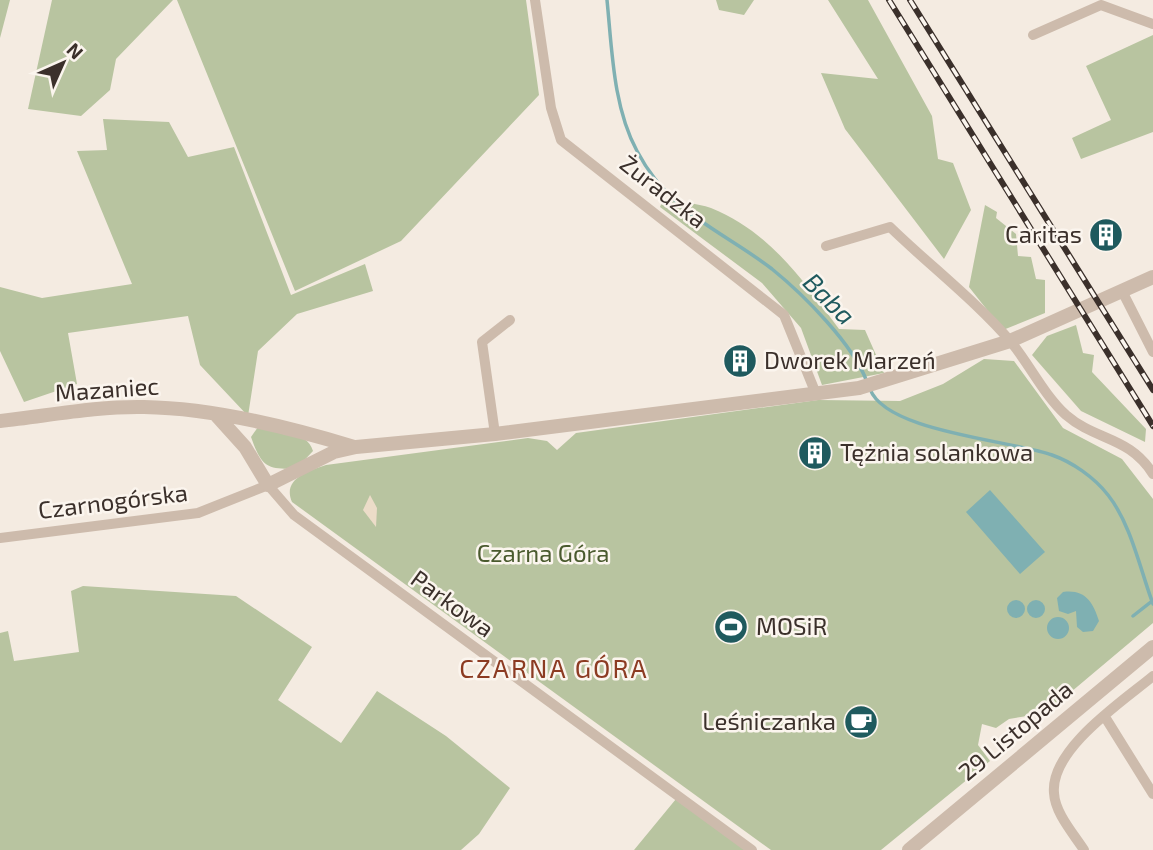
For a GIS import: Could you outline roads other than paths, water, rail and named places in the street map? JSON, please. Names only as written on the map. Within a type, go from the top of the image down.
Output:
[{"type":"street","name":"Żuradzka","points":[[536,0],[551,108],[561,140],[785,315],[814,389],[812,394]]},
{"type":"street","points":[[1033,34],[1101,5],[1153,24]]},
{"type":"street","points":[[826,246],[890,227],[1010,341],[1064,413],[1081,425],[1127,445],[1138,453],[1153,474]]},
{"type":"street","points":[[216,416],[245,447],[268,485],[334,452],[356,447],[495,434],[859,388],[1010,341],[1153,277]]},
{"type":"street","points":[[1122,291],[1153,352]]},
{"type":"street","points":[[495,434],[482,342],[510,320]]},
{"type":"street","name":"Mazaniec","points":[[0,421],[141,407],[180,409],[264,424],[356,447]]},
{"type":"street","points":[[245,447],[244,438],[248,429],[264,424]]},
{"type":"street","points":[[309,464],[317,449],[310,434]]},
{"type":"street","name":"Czarnogórska","points":[[0,538],[198,513],[268,485]]},
{"type":"street","name":"Parkowa","points":[[268,485],[294,515],[752,850]]},
{"type":"street","name":"29 Listopada","points":[[909,850],[1153,647]]},
{"type":"street","points":[[1084,850],[1056,805],[1053,790],[1062,761],[1078,740],[1153,676]]},
{"type":"street","points":[[1105,717],[1153,794]]},
{"type":"water","points":[[990,490],[1045,552],[1020,574],[966,512]]},
{"type":"water","points":[[1063,592],[1077,593],[1091,603],[1099,621],[1093,631],[1083,632],[1077,627],[1076,611],[1068,614],[1059,611],[1057,598]]},
{"type":"water","points":[[1016,600],[1022,603],[1025,609],[1022,615],[1016,618],[1010,615],[1007,609],[1010,603]]},
{"type":"water","points":[[1036,600],[1042,603],[1045,609],[1042,615],[1036,618],[1030,615],[1027,609],[1030,603]]},
{"type":"water","points":[[1058,617],[1066,620],[1069,628],[1066,636],[1058,639],[1050,636],[1047,628],[1050,620]]},
{"type":"waterway","name":"Baba","points":[[607,0],[618,97],[629,134],[650,173],[697,219],[753,255],[798,292],[839,336],[867,382]]},
{"type":"waterway","name":"Baba","points":[[870,389],[881,404],[924,425],[1052,455],[1089,476],[1108,495],[1123,519],[1153,604]]},
{"type":"waterway","points":[[1133,616],[1152,601]]},
{"type":"railway","points":[[889,0],[1153,426]]},
{"type":"railway","points":[[910,0],[1153,390]]},
{"type":"place","name":"Caritas","points":[[1106,235]]},
{"type":"place","name":"Dworek Marzeń","points":[[740,361]]},
{"type":"place","name":"Tężnia solankowa","points":[[815,453]]},
{"type":"place","name":"MOSiR","points":[[731,627]]},
{"type":"place","name":"Leśniczanka","points":[[861,722]]},
{"type":"district","name":"CZARNA GÓRA","points":[[554,669]]},
{"type":"park label","name":"Czarna Góra","points":[[543,554]]}]
